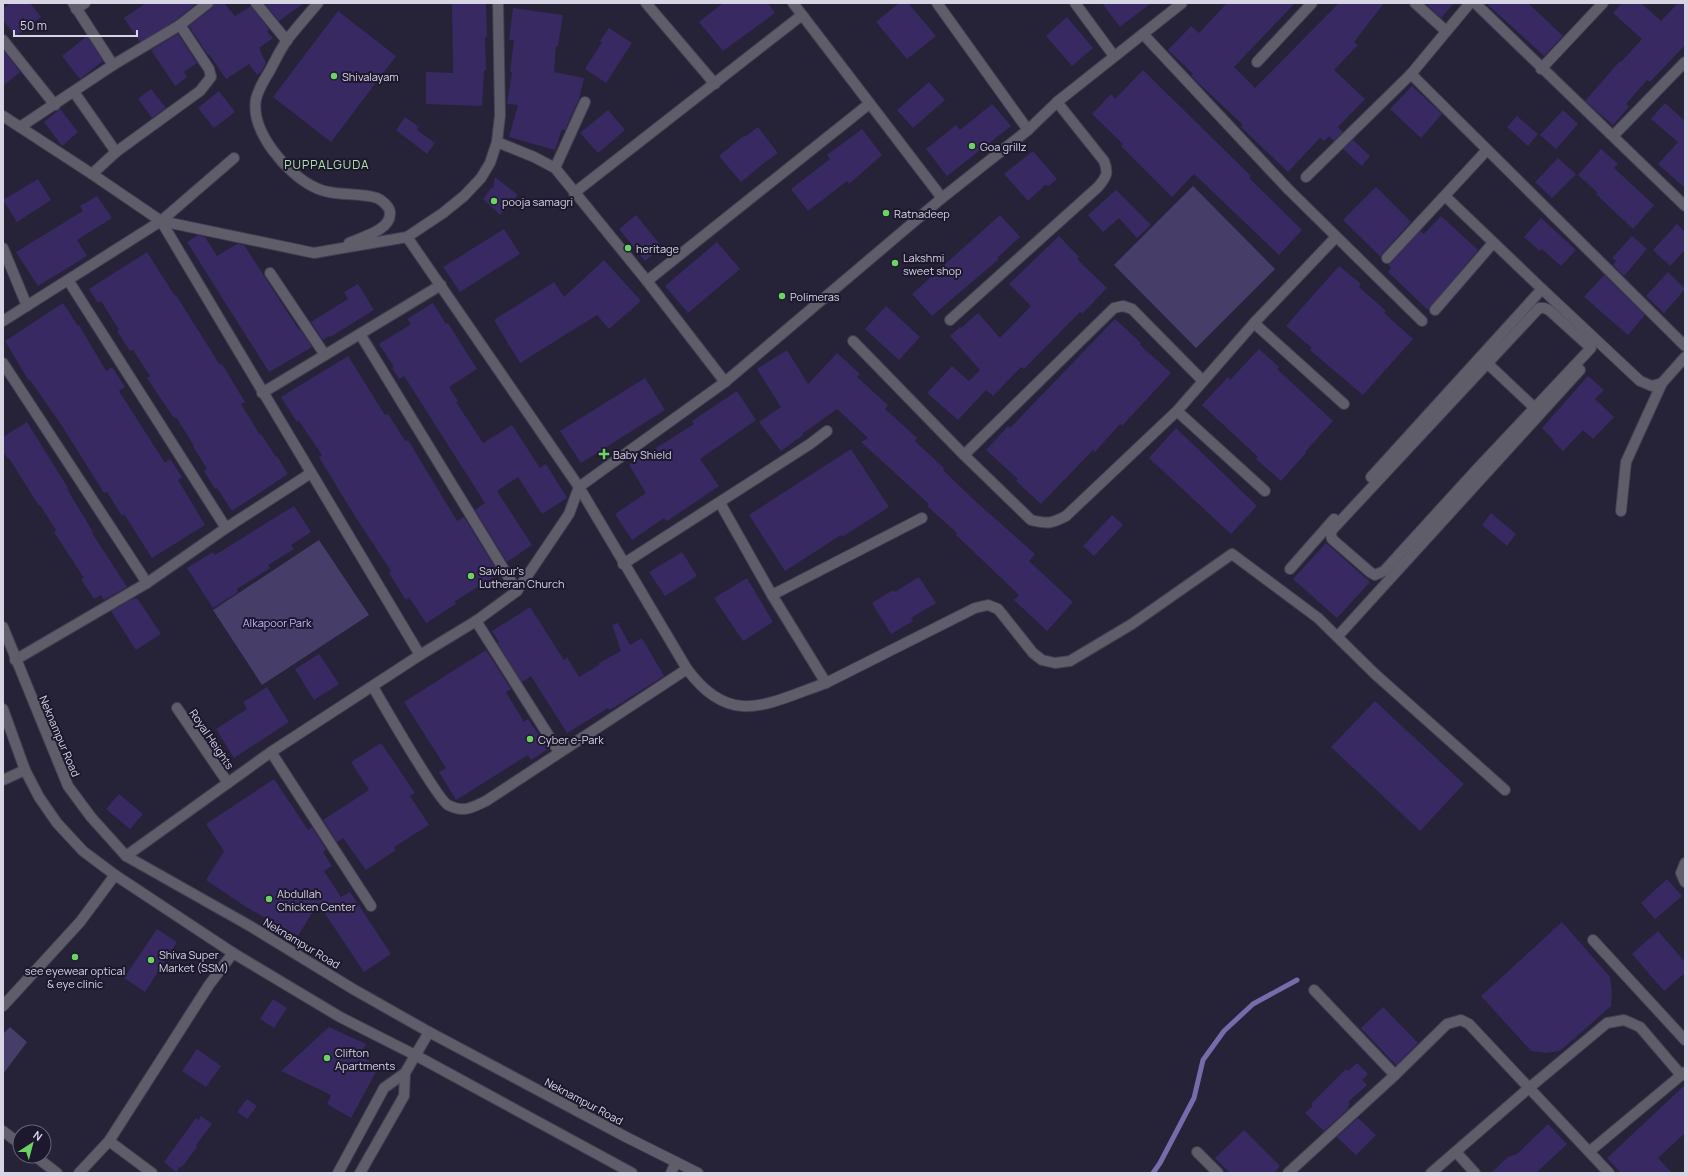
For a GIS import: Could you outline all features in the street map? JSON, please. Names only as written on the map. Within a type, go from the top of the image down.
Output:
[{"type":"street","points":[[20,127],[113,65],[180,25],[208,3]]},
{"type":"street","points":[[256,3],[287,41]]},
{"type":"street","points":[[318,3],[287,41],[263,81],[256,97],[254,112],[258,127],[282,162],[300,177],[315,188],[337,194],[377,198],[385,204],[390,212],[389,221],[383,228],[336,249]]},
{"type":"street","points":[[3,116],[161,221],[314,253],[407,237],[443,213],[464,196],[481,178],[490,163],[498,142],[500,115],[498,3]]},
{"type":"street","points":[[646,3],[715,84]]},
{"type":"street","points":[[794,3],[869,104],[942,198]]},
{"type":"street","points":[[937,3],[1028,130]]},
{"type":"street","points":[[1075,3],[1114,56]]},
{"type":"street","points":[[126,856],[271,752],[420,655],[476,621],[516,591],[569,514],[579,487],[725,382],[942,198],[1028,130],[1057,102],[1182,3]]},
{"type":"street","points":[[1258,62],[1312,3]]},
{"type":"street","points":[[1415,3],[1446,31]]},
{"type":"street","points":[[1306,177],[1411,74],[1470,3]]},
{"type":"street","points":[[1476,3],[1542,69],[1685,206]]},
{"type":"street","points":[[1542,69],[1603,3]]},
{"type":"street","points":[[78,5],[113,65]]},
{"type":"street","points":[[574,193],[802,15]]},
{"type":"street","points":[[92,174],[116,152],[200,91],[211,77],[209,69],[180,25]]},
{"type":"street","points":[[1143,34],[1288,189],[1422,321]]},
{"type":"street","points":[[3,40],[55,105]]},
{"type":"street","points":[[1613,136],[1685,62]]},
{"type":"street","points":[[1411,74],[1685,346]]},
{"type":"street","points":[[74,92],[116,152]]},
{"type":"street","points":[[554,168],[585,102]]},
{"type":"street","points":[[950,320],[1098,187],[1105,179],[1107,170],[1104,161],[1057,102]]},
{"type":"street","points":[[647,281],[869,104]]},
{"type":"street","points":[[498,142],[534,157],[554,168],[647,281],[725,382]]},
{"type":"street","points":[[1387,258],[1487,150]]},
{"type":"street","points":[[3,321],[161,221],[234,158]]},
{"type":"street","points":[[1445,196],[1542,289],[1596,349]]},
{"type":"street","points":[[161,221],[262,393],[420,655]]},
{"type":"street","points":[[407,237],[579,487],[623,564],[697,683],[713,697],[725,703],[742,707],[763,705],[826,683],[975,608],[988,605],[998,609],[1033,653],[1042,660],[1055,663],[1070,662],[1132,624],[1232,554],[1318,618],[1375,674],[1505,790]]},
{"type":"street","points":[[853,341],[964,456],[1031,520],[1052,523],[1066,516],[1177,411],[1254,323],[1336,237]]},
{"type":"street","points":[[1435,310],[1493,243]]},
{"type":"street","points":[[3,248],[27,306]]},
{"type":"street","points":[[270,273],[325,355]]},
{"type":"street","points":[[68,280],[226,528]]},
{"type":"street","points":[[262,393],[441,285]]},
{"type":"street","points":[[1290,569],[1542,289]]},
{"type":"street","points":[[964,456],[1114,308],[1123,306],[1132,309],[1203,380]]},
{"type":"street","points":[[1596,349],[1481,471],[1380,573],[1375,575],[1370,572],[1332,538],[1332,530],[1539,308],[1549,310],[1596,349],[1640,381],[1652,386],[1662,383]]},
{"type":"street","points":[[1254,323],[1344,404]]},
{"type":"street","points":[[360,334],[516,591]]},
{"type":"street","points":[[1621,511],[1626,462],[1647,419],[1662,383],[1685,357]]},
{"type":"street","points":[[3,363],[147,583]]},
{"type":"street","points":[[1487,363],[1538,410]]},
{"type":"street","points":[[1177,411],[1265,491]]},
{"type":"street","points":[[623,564],[720,503],[810,444],[827,431]]},
{"type":"street","points":[[1338,636],[1481,471]]},
{"type":"street","points":[[15,660],[147,583],[226,528],[311,473]]},
{"type":"street","points":[[720,503],[772,595],[826,683]]},
{"type":"street","points":[[772,595],[922,518]]},
{"type":"street","points":[[476,621],[559,752]]},
{"type":"street","name":"Neknampur Road","points":[[3,627],[15,660],[68,786],[91,817],[126,856],[250,926],[353,989],[429,1032],[626,1137],[698,1173]]},
{"type":"street","points":[[373,687],[434,788],[447,805],[467,810],[486,801],[688,669]]},
{"type":"street","name":"Royal Heights","points":[[177,708],[228,783]]},
{"type":"street","points":[[3,709],[25,770],[39,797],[57,823],[83,851],[115,875],[232,953],[340,1017],[415,1055],[619,1170],[632,1173]]},
{"type":"street","points":[[271,752],[371,906]]},
{"type":"street","points":[[3,780],[25,770]]},
{"type":"street","points":[[1685,863],[1681,873],[1685,882]]},
{"type":"street","points":[[3,1006],[80,922],[115,875]]},
{"type":"street","points":[[1593,940],[1685,1040]]},
{"type":"street","points":[[79,1173],[110,1141],[209,985],[232,953]]},
{"type":"street","points":[[1314,990],[1395,1076]]},
{"type":"street","points":[[1288,1173],[1395,1076],[1448,1024],[1461,1020],[1470,1024],[1610,1173]]},
{"type":"street","points":[[1432,1173],[1529,1088],[1607,1023],[1624,1020],[1640,1027],[1683,1074],[1590,1151]]},
{"type":"street","points":[[338,1173],[384,1088],[404,1073],[429,1032]]},
{"type":"street","points":[[360,1173],[404,1096],[404,1073]]},
{"type":"street","points":[[3,1131],[12,1138]]},
{"type":"street","points":[[110,1141],[152,1173]]},
{"type":"street","points":[[1197,1152],[1218,1173]]},
{"type":"street","points":[[1456,1152],[1475,1173]]},
{"type":"street","points":[[671,1173],[676,1162]]},
{"type":"street","points":[[45,1164],[57,1173]]},
{"type":"green space","points":[[1193,186],[1275,269],[1196,348],[1114,265]]},
{"type":"green space","name":"Alkapoor Park","points":[[319,540],[369,615],[262,685],[213,610]]},
{"type":"green space","points":[[10,1027],[27,1042],[3,1074],[3,1034]]},
{"type":"building","points":[[10,3],[30,3],[41,17],[16,36],[3,20],[3,9]]},
{"type":"building","points":[[146,3],[197,3],[176,20],[140,42],[124,18]]},
{"type":"building","points":[[214,3],[224,3],[235,16],[251,6],[269,29],[267,31],[273,38],[259,48],[266,63],[261,72],[257,75],[249,64],[226,79],[189,26],[212,8]]},
{"type":"building","points":[[264,3],[304,3],[279,21]]},
{"type":"building","points":[[452,3],[486,3],[486,70],[484,70],[482,106],[426,104],[426,72],[453,73]]},
{"type":"building","points":[[723,3],[768,3],[775,13],[723,51],[699,22]]},
{"type":"building","points":[[899,3],[908,3],[936,36],[907,59],[876,22]]},
{"type":"building","points":[[1102,3],[1151,3],[1120,27]]},
{"type":"building","points":[[1227,3],[1295,3],[1234,67],[1255,88],[1339,3],[1384,3],[1354,42],[1358,45],[1334,70],[1365,99],[1338,127],[1343,132],[1334,141],[1329,136],[1324,141],[1320,138],[1288,172],[1241,127],[1243,125],[1191,76],[1193,74],[1168,50],[1191,26],[1199,33]]},
{"type":"building","points":[[1425,3],[1454,3],[1441,18]]},
{"type":"building","points":[[1486,3],[1528,3],[1563,36],[1544,56]]},
{"type":"building","points":[[1622,3],[1641,3],[1661,21],[1678,3],[1685,3],[1685,45],[1650,82],[1647,80],[1626,104],[1629,107],[1613,125],[1585,101],[1620,61],[1621,62],[1642,39],[1613,13]]},
{"type":"building","points":[[513,8],[563,15],[558,46],[556,46],[554,72],[584,78],[579,99],[565,130],[562,129],[555,150],[509,137],[518,105],[507,104],[512,72],[510,72],[514,40],[509,40]]},
{"type":"building","name":"Shivalayam","points":[[338,11],[396,56],[331,142],[273,97]]},
{"type":"building","points":[[1067,17],[1093,48],[1072,66],[1046,36]]},
{"type":"building","points":[[609,28],[632,43],[606,83],[585,69]]},
{"type":"building","points":[[178,34],[197,63],[184,72],[187,77],[175,86],[151,50]]},
{"type":"building","points":[[87,36],[103,61],[80,79],[62,56]]},
{"type":"building","points":[[3,50],[20,72],[3,86]]},
{"type":"building","points":[[1143,70],[1251,176],[1249,178],[1302,230],[1279,255],[1194,174],[1172,197],[1121,146],[1123,144],[1092,114],[1111,94],[1115,99]]},
{"type":"building","points":[[929,82],[945,100],[913,128],[897,110]]},
{"type":"building","points":[[1412,86],[1442,114],[1421,138],[1390,109]]},
{"type":"building","points":[[151,89],[166,108],[152,118],[138,99]]},
{"type":"building","points":[[219,91],[235,112],[214,128],[198,108]]},
{"type":"building","points":[[1665,103],[1685,121],[1685,188],[1658,164],[1678,142],[1651,119]]},
{"type":"building","points":[[992,104],[1011,126],[947,176],[926,149],[956,125],[960,130]]},
{"type":"building","points":[[60,109],[78,132],[62,146],[44,122]]},
{"type":"building","points":[[608,110],[625,130],[598,153],[580,133]]},
{"type":"building","points":[[1563,110],[1578,124],[1556,149],[1540,135]]},
{"type":"building","points":[[1517,116],[1538,134],[1528,146],[1507,127]]},
{"type":"building","points":[[405,117],[419,127],[417,130],[435,143],[427,154],[396,130]]},
{"type":"building","points":[[758,127],[778,153],[741,182],[719,156],[742,137],[746,136]]},
{"type":"building","points":[[862,129],[882,155],[849,184],[847,181],[808,211],[791,189],[830,159],[827,155]]},
{"type":"building","points":[[1353,140],[1370,156],[1362,166],[1343,149]]},
{"type":"building","points":[[1601,149],[1618,164],[1614,168],[1654,205],[1633,229],[1578,175]]},
{"type":"building","points":[[1033,151],[1057,179],[1049,186],[1045,185],[1028,201],[1004,174]]},
{"type":"building","points":[[1558,158],[1576,174],[1552,198],[1535,182]]},
{"type":"building","points":[[495,177],[518,195],[500,215],[483,199],[491,188],[493,188]]},
{"type":"building","points":[[38,179],[51,200],[17,222],[3,200]]},
{"type":"building","points":[[1376,187],[1411,222],[1381,257],[1343,220]]},
{"type":"building","points":[[1116,190],[1151,225],[1137,238],[1119,218],[1103,232],[1088,215]]},
{"type":"building","points":[[97,196],[112,218],[77,240],[87,256],[38,286],[16,252],[83,211],[80,206]]},
{"type":"building","points":[[636,215],[662,247],[645,261],[619,229]]},
{"type":"building","points":[[1000,215],[1020,237],[997,258],[999,259],[932,316],[912,294]]},
{"type":"building","points":[[1441,216],[1478,250],[1428,310],[1388,272],[1391,268],[1388,264],[1392,262],[1420,231],[1424,234]]},
{"type":"building","points":[[1541,218],[1576,250],[1561,266],[1542,249],[1540,251],[1524,237]]},
{"type":"building","points":[[1677,224],[1685,232],[1685,250],[1670,266],[1653,250]]},
{"type":"building","points":[[504,229],[520,254],[460,292],[443,267]]},
{"type":"building","points":[[198,235],[205,237],[217,256],[237,244],[244,245],[299,330],[300,329],[312,347],[269,372],[187,242]]},
{"type":"building","points":[[1059,236],[1079,257],[1077,259],[1107,288],[1082,314],[1080,312],[1024,369],[1021,367],[993,396],[986,390],[958,420],[927,393],[952,366],[969,381],[980,370],[950,336],[978,313],[1000,338],[1031,306],[1009,284]]},
{"type":"building","points":[[1632,236],[1647,249],[1624,276],[1613,265],[1616,261],[1612,258]]},
{"type":"building","points":[[717,242],[740,269],[688,313],[665,286]]},
{"type":"building","points":[[147,252],[220,365],[222,364],[245,402],[241,404],[260,435],[261,434],[276,457],[277,456],[288,474],[232,511],[217,488],[215,489],[204,471],[207,469],[176,417],[174,418],[147,378],[150,376],[133,350],[130,351],[117,331],[119,330],[101,301],[98,303],[89,289]]},
{"type":"building","points":[[604,260],[641,301],[609,329],[597,315],[520,363],[494,320],[554,282],[564,297]]},
{"type":"building","points":[[1339,266],[1361,284],[1359,287],[1386,311],[1384,313],[1413,339],[1363,395],[1310,350],[1312,348],[1286,326]]},
{"type":"building","points":[[1668,272],[1685,289],[1664,313],[1646,296]]},
{"type":"building","points":[[1604,275],[1645,315],[1628,335],[1584,297]]},
{"type":"building","points":[[358,284],[374,310],[323,340],[311,322],[348,299],[344,292]]},
{"type":"building","points":[[63,303],[78,326],[79,325],[106,371],[112,367],[125,387],[119,391],[165,463],[170,459],[182,477],[178,480],[205,525],[152,558],[124,514],[122,516],[107,492],[104,493],[62,426],[30,380],[29,381],[5,341]]},
{"type":"building","points":[[433,303],[446,324],[448,323],[477,369],[449,387],[458,401],[456,402],[483,443],[512,425],[540,468],[546,464],[567,498],[542,514],[518,477],[497,491],[532,545],[507,562],[475,510],[485,503],[404,376],[399,379],[392,368],[394,367],[379,344],[411,324],[407,319]]},
{"type":"building","points":[[886,306],[920,337],[899,360],[865,329]]},
{"type":"building","points":[[1115,319],[1141,343],[1140,345],[1171,373],[1122,426],[1120,424],[1095,452],[1093,450],[1041,504],[1016,481],[1018,479],[986,450],[1008,426],[1010,428]]},
{"type":"building","points":[[1259,349],[1279,367],[1277,369],[1333,421],[1281,481],[1256,459],[1258,457],[1202,405],[1228,377],[1230,380]]},
{"type":"building","points":[[787,350],[808,384],[837,353],[860,374],[857,377],[888,405],[885,409],[917,438],[915,441],[944,468],[943,470],[1035,554],[1029,561],[1073,602],[1047,631],[1014,600],[1019,595],[956,535],[957,533],[927,506],[929,504],[861,442],[868,438],[837,409],[781,451],[759,422],[781,407],[757,369]]},
{"type":"building","points":[[348,356],[385,415],[388,414],[406,442],[408,440],[457,521],[464,517],[496,569],[491,572],[494,577],[455,601],[456,604],[426,623],[409,597],[406,600],[389,573],[391,571],[351,510],[319,457],[322,455],[299,421],[297,422],[281,397]]},
{"type":"building","points":[[1588,376],[1604,390],[1595,399],[1614,417],[1593,439],[1583,430],[1563,451],[1542,428]]},
{"type":"building","points":[[645,378],[665,410],[581,463],[560,431]]},
{"type":"building","points":[[737,391],[756,420],[700,459],[719,486],[667,521],[664,518],[632,540],[615,514],[646,493],[629,465],[694,424],[692,421]]},
{"type":"building","points":[[27,422],[68,488],[67,489],[93,532],[92,533],[127,587],[104,600],[101,595],[94,599],[81,579],[84,578],[54,532],[56,530],[3,451],[3,437]]},
{"type":"building","points":[[1176,428],[1257,506],[1231,534],[1149,458]]},
{"type":"building","points":[[851,449],[889,507],[842,537],[841,535],[785,571],[749,515]]},
{"type":"building","points":[[294,506],[311,532],[291,545],[294,549],[268,565],[270,568],[237,589],[238,592],[213,608],[187,568],[213,552],[215,555]]},
{"type":"building","points":[[1491,513],[1516,534],[1507,546],[1482,525]]},
{"type":"building","points":[[1112,515],[1123,525],[1094,556],[1083,546]]},
{"type":"building","points":[[1326,543],[1370,582],[1337,618],[1293,579]]},
{"type":"building","points":[[682,552],[697,576],[665,596],[649,572]]},
{"type":"building","points":[[919,577],[936,603],[911,618],[913,621],[891,634],[872,603],[893,590],[895,592]]},
{"type":"building","points":[[747,578],[773,622],[743,641],[714,598]]},
{"type":"building","points":[[134,598],[137,598],[161,634],[136,650],[111,611]]},
{"type":"building","points":[[530,607],[564,660],[567,657],[579,677],[599,665],[599,663],[621,651],[612,625],[618,623],[630,645],[642,638],[664,676],[610,710],[608,708],[567,733],[531,676],[522,682],[497,643],[499,642],[492,631]]},
{"type":"building","points":[[486,650],[511,689],[506,692],[524,722],[528,719],[548,749],[531,760],[528,755],[456,800],[439,772],[446,768],[404,702]]},
{"type":"building","points":[[319,654],[339,684],[314,700],[295,669]]},
{"type":"building","points":[[267,687],[289,722],[234,758],[216,729],[247,709],[243,702]]},
{"type":"building","points":[[1375,701],[1464,784],[1420,831],[1331,747]]},
{"type":"building","points":[[381,743],[415,793],[410,796],[429,825],[394,847],[396,850],[366,870],[343,838],[337,842],[323,820],[369,790],[351,762]]},
{"type":"building","points":[[274,779],[308,830],[312,827],[326,849],[323,852],[332,866],[324,871],[341,897],[350,892],[391,954],[364,972],[318,903],[298,936],[246,907],[206,880],[224,851],[206,824]]},
{"type":"building","points":[[119,794],[143,814],[130,829],[106,809]]},
{"type":"building","points":[[1667,879],[1682,896],[1655,919],[1641,903]]},
{"type":"building","points":[[1562,922],[1610,977],[1612,991],[1611,1006],[1560,1051],[1546,1053],[1531,1051],[1481,996]]},
{"type":"building","name":"Shiva Super Market (SSM)","points":[[157,929],[177,942],[145,992],[124,978]]},
{"type":"building","points":[[1658,931],[1685,962],[1685,973],[1664,991],[1632,954]]},
{"type":"building","points":[[273,999],[287,1008],[274,1028],[260,1019]]},
{"type":"building","points":[[1383,1007],[1418,1043],[1396,1065],[1361,1028]]},
{"type":"building","name":"Clifton Apartments","points":[[329,1027],[366,1044],[360,1056],[379,1066],[351,1118],[327,1104],[331,1095],[281,1071]]},
{"type":"building","points":[[197,1049],[221,1066],[206,1087],[182,1071]]},
{"type":"building","points":[[1357,1063],[1368,1074],[1362,1080],[1367,1085],[1348,1102],[1350,1104],[1347,1107],[1349,1108],[1324,1131],[1305,1113],[1313,1106],[1311,1104],[1346,1069],[1348,1071]]},
{"type":"building","points":[[1685,1085],[1685,1133],[1658,1158],[1672,1173],[1621,1173],[1607,1158]]},
{"type":"building","points":[[247,1099],[257,1106],[247,1119],[237,1112]]},
{"type":"building","points":[[201,1116],[212,1124],[182,1167],[180,1167],[176,1172],[164,1162],[196,1118],[199,1120]]},
{"type":"building","points":[[1358,1118],[1376,1135],[1356,1155],[1337,1137]]},
{"type":"building","points":[[1548,1124],[1567,1144],[1536,1173],[1491,1173],[1508,1157],[1517,1154]]},
{"type":"building","points":[[1244,1130],[1280,1166],[1274,1173],[1230,1173],[1215,1158]]},
{"type":"waterway","points":[[1153,1173],[1160,1163],[1194,1098],[1203,1060],[1224,1031],[1253,1004],[1297,980]]},
{"type":"place","name":"Shivalayam","points":[[334,76]]},
{"type":"place","name":"Goa grillz","points":[[972,146]]},
{"type":"place","name":"pooja samagri","points":[[494,201]]},
{"type":"place","name":"Ratnadeep","points":[[886,213]]},
{"type":"place","name":"heritage","points":[[628,248]]},
{"type":"place","name":"Lakshmi sweet shop","points":[[895,263]]},
{"type":"place","name":"Polimeras","points":[[782,296]]},
{"type":"place","name":"Baby Shield","points":[[604,454]]},
{"type":"place","name":"Saviour's Lutheran Church","points":[[471,576]]},
{"type":"place","name":"Cyber e-Park","points":[[530,739]]},
{"type":"place","name":"Abdullah Chicken Center","points":[[269,899]]},
{"type":"place","name":"see eyewear optical & eye clinic","points":[[75,957]]},
{"type":"place","name":"Shiva Super Market (SSM)","points":[[151,960]]},
{"type":"place","name":"Clifton Apartments","points":[[327,1058]]},
{"type":"district","name":"PUPPALGUDA","points":[[327,164]]}]
